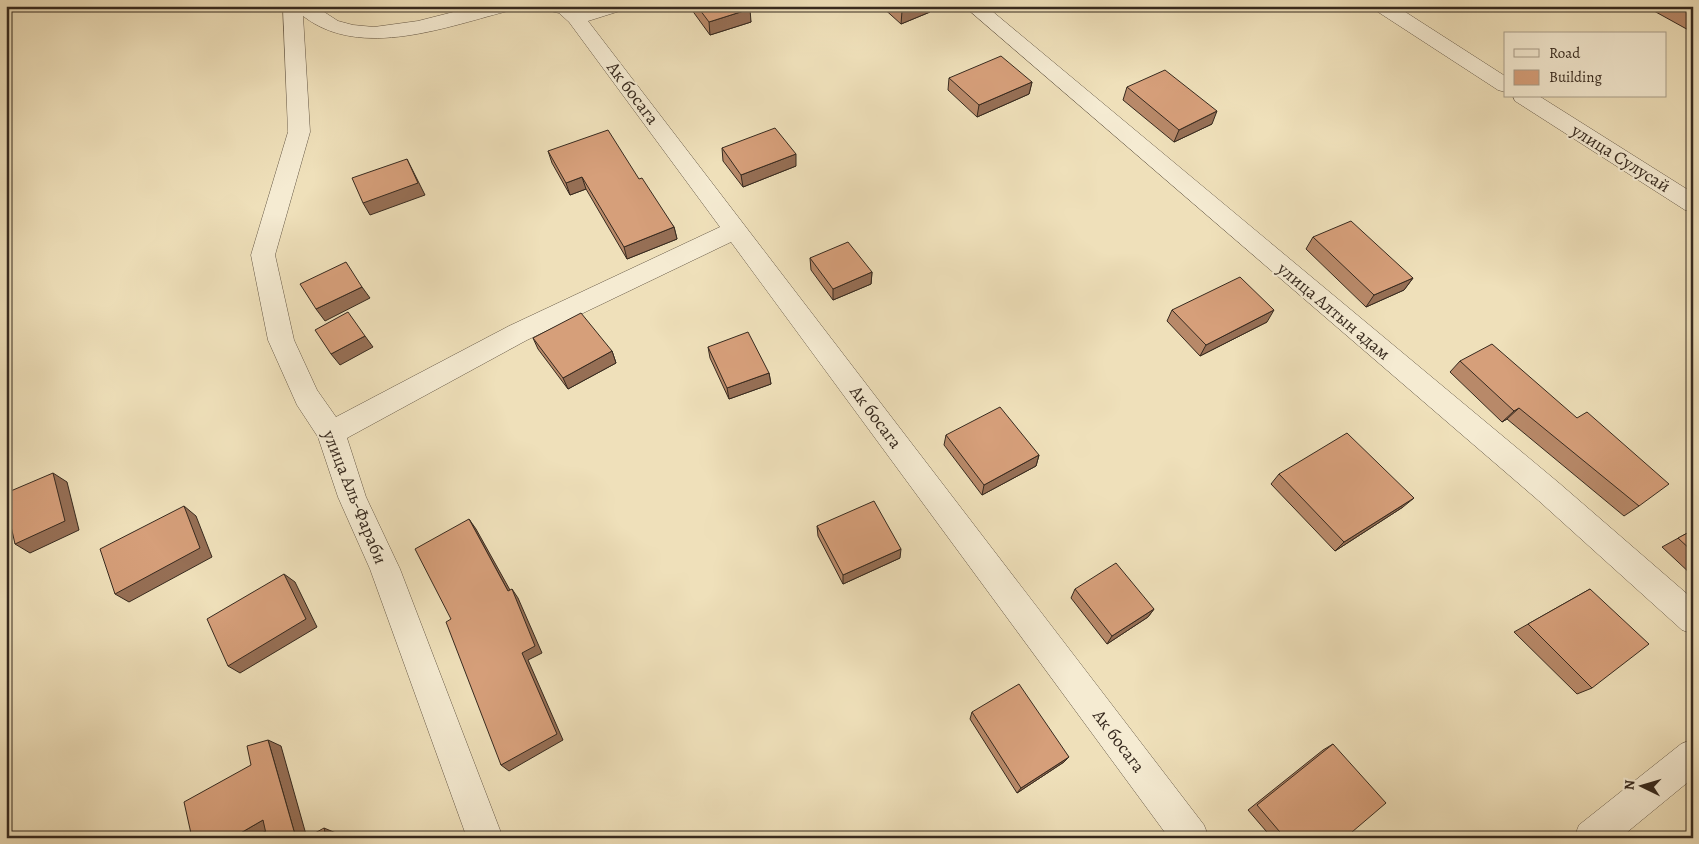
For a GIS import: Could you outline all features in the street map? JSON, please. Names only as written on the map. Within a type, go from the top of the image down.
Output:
[{"type":"street","name":"улица Аль-Фараби","points":[[293,6],[299,132],[263,255],[281,340],[307,397],[331,433],[352,497],[388,578],[485,838]]},
{"type":"street","points":[[303,6],[332,26],[353,32],[400,31],[505,6]]},
{"type":"street","points":[[565,12],[616,6]]},
{"type":"street","name":"улица Алтын адам","points":[[974,6],[1541,486],[1693,619]]},
{"type":"street","points":[[1382,6],[1504,84]]},
{"type":"street","name":"Ак босага","points":[[565,12],[736,230],[1191,838]]},
{"type":"street","name":"улица Сулусай","points":[[1526,98],[1693,204]]},
{"type":"street","points":[[331,433],[518,333],[736,230]]},
{"type":"street","points":[[1592,838],[1693,756]]},
{"type":"building","points":[[697,6],[747,6],[750,9],[709,22]]},
{"type":"building","points":[[896,6],[914,6],[902,11]]},
{"type":"building","points":[[1678,6],[1693,6],[1693,14]]},
{"type":"building","points":[[1001,56],[1032,82],[979,105],[949,78]]},
{"type":"building","points":[[1165,70],[1217,111],[1179,130],[1127,87]]},
{"type":"building","points":[[775,128],[796,154],[741,175],[722,148]]},
{"type":"building","points":[[608,130],[639,179],[642,178],[674,227],[624,247],[582,177],[566,183],[548,151]]},
{"type":"building","points":[[407,159],[418,183],[363,203],[352,178]]},
{"type":"building","points":[[1351,221],[1413,278],[1374,295],[1313,237]]},
{"type":"building","points":[[848,242],[872,272],[833,289],[810,258]]},
{"type":"building","points":[[346,262],[362,287],[316,309],[300,284]]},
{"type":"building","points":[[1240,277],[1274,310],[1206,345],[1172,310]]},
{"type":"building","points":[[348,312],[365,336],[331,354],[315,330]]},
{"type":"building","points":[[581,313],[612,351],[563,378],[533,338]]},
{"type":"building","points":[[748,332],[769,373],[727,388],[708,347]]},
{"type":"building","points":[[1492,344],[1577,418],[1587,412],[1669,484],[1639,506],[1519,408],[1514,411],[1460,361]]},
{"type":"building","points":[[1000,407],[1039,455],[984,485],[946,435]]},
{"type":"building","points":[[1347,433],[1414,498],[1344,542],[1279,474]]},
{"type":"building","points":[[53,473],[65,521],[15,544],[6,504],[6,493]]},
{"type":"building","points":[[874,501],[901,549],[843,575],[817,526]]},
{"type":"building","points":[[184,506],[200,548],[115,594],[100,549]]},
{"type":"building","points":[[469,519],[508,591],[512,589],[535,646],[522,653],[557,734],[501,765],[446,622],[451,619],[415,549]]},
{"type":"building","points":[[1693,530],[1693,552],[1678,538]]},
{"type":"building","points":[[1116,563],[1154,609],[1112,636],[1075,589]]},
{"type":"building","points":[[284,574],[306,619],[228,666],[207,619]]},
{"type":"building","points":[[1590,589],[1649,644],[1592,688],[1528,624]]},
{"type":"building","points":[[1019,684],[1069,757],[1021,788],[972,712]]},
{"type":"building","points":[[268,740],[296,838],[267,838],[263,820],[232,838],[192,838],[184,802],[251,765],[247,746]]},
{"type":"building","points":[[1333,744],[1386,803],[1345,838],[1285,838],[1257,805]]},
{"type":"building","points":[[324,828],[326,838],[306,838]]}]
